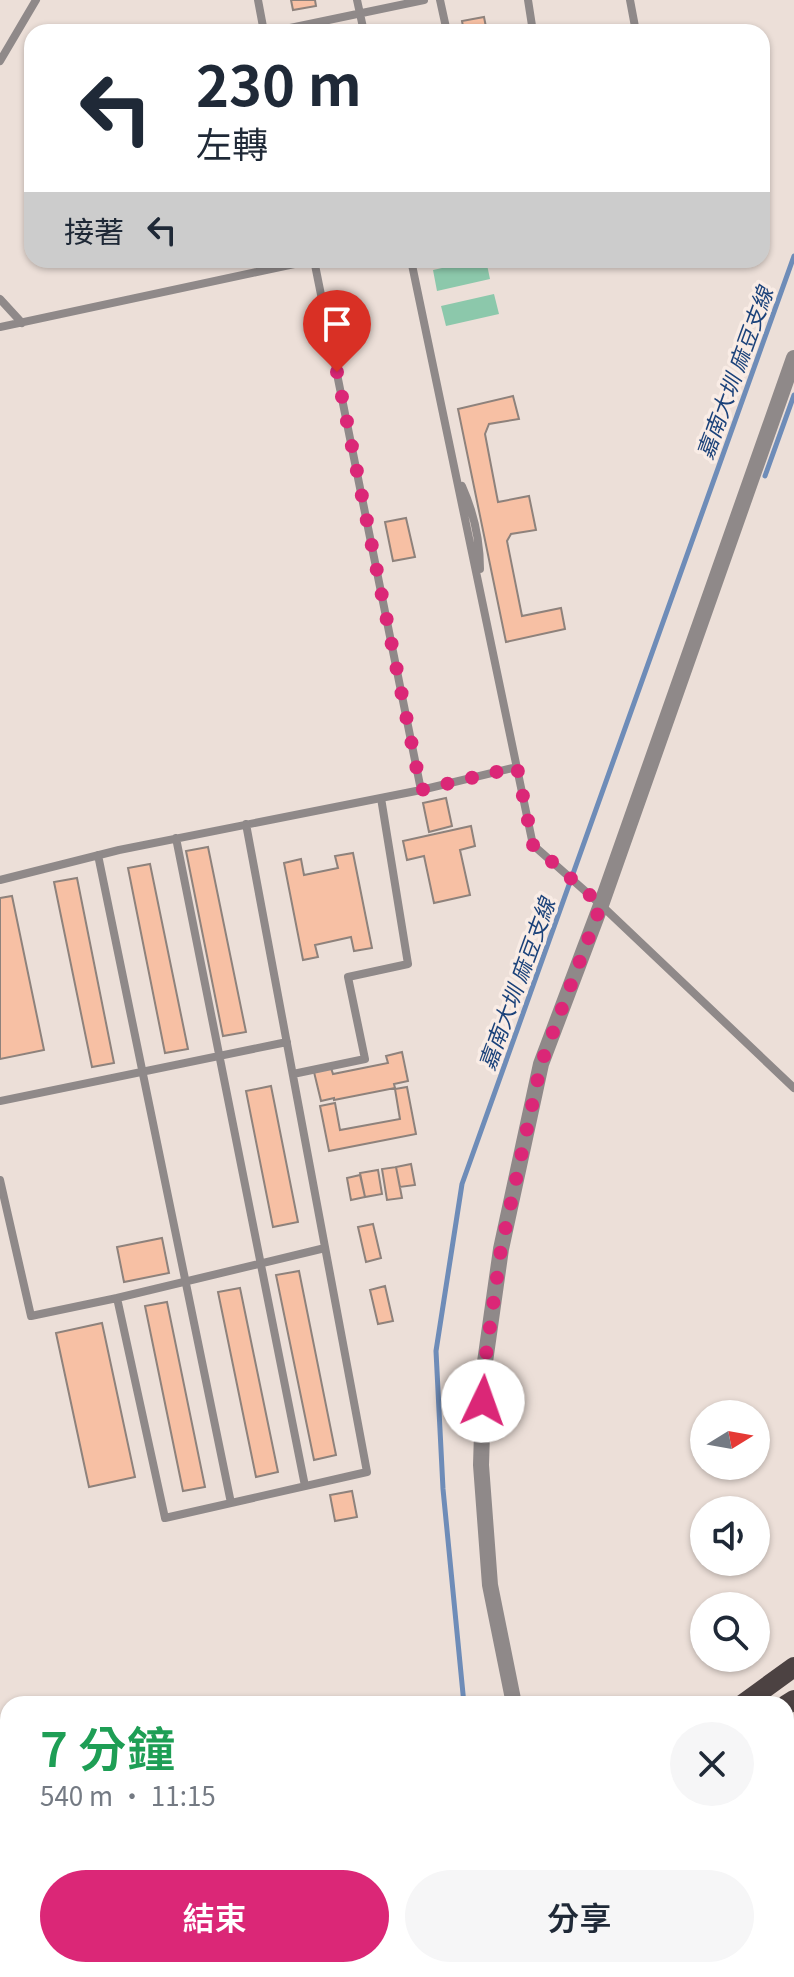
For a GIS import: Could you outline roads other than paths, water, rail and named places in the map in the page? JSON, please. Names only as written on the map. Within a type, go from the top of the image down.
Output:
[{"type":"main road","points":[[754,1696],[794,1667]]},
{"type":"street","points":[[512,1696],[490,1585],[481,1465],[484,1369],[501,1249],[541,1064],[601,905],[794,358]]},
{"type":"lane","points":[[0,61],[36,0]]},
{"type":"lane","points":[[258,0],[262,24]]},
{"type":"lane","points":[[357,0],[362,24]]},
{"type":"lane","points":[[308,24],[424,0]]},
{"type":"lane","points":[[440,0],[445,24]]},
{"type":"lane","points":[[528,0],[532,24]]},
{"type":"lane","points":[[630,0],[634,24]]},
{"type":"lane","points":[[0,327],[276,268]]},
{"type":"lane","points":[[315,268],[421,790]]},
{"type":"lane","points":[[413,268],[533,845],[601,905],[794,1088]]},
{"type":"lane","points":[[0,299],[22,323]]},
{"type":"lane","points":[[0,880],[98,855],[421,790],[517,767]]},
{"type":"lane","points":[[293,1074],[365,1059],[348,977],[408,964],[381,798]]},
{"type":"lane","points":[[117,1298],[165,1518],[367,1472],[246,824]]},
{"type":"lane","points":[[176,838],[305,1486]]},
{"type":"lane","points":[[98,855],[231,1503]]},
{"type":"lane","points":[[0,1101],[287,1042]]},
{"type":"lane","points":[[0,1180],[31,1316],[325,1248]]},
{"type":"waterway","name":"嘉南大圳 麻豆支線","points":[[463,1696],[443,1489],[436,1351],[462,1184],[794,256]]},
{"type":"waterway","points":[[765,476],[794,395]]}]
